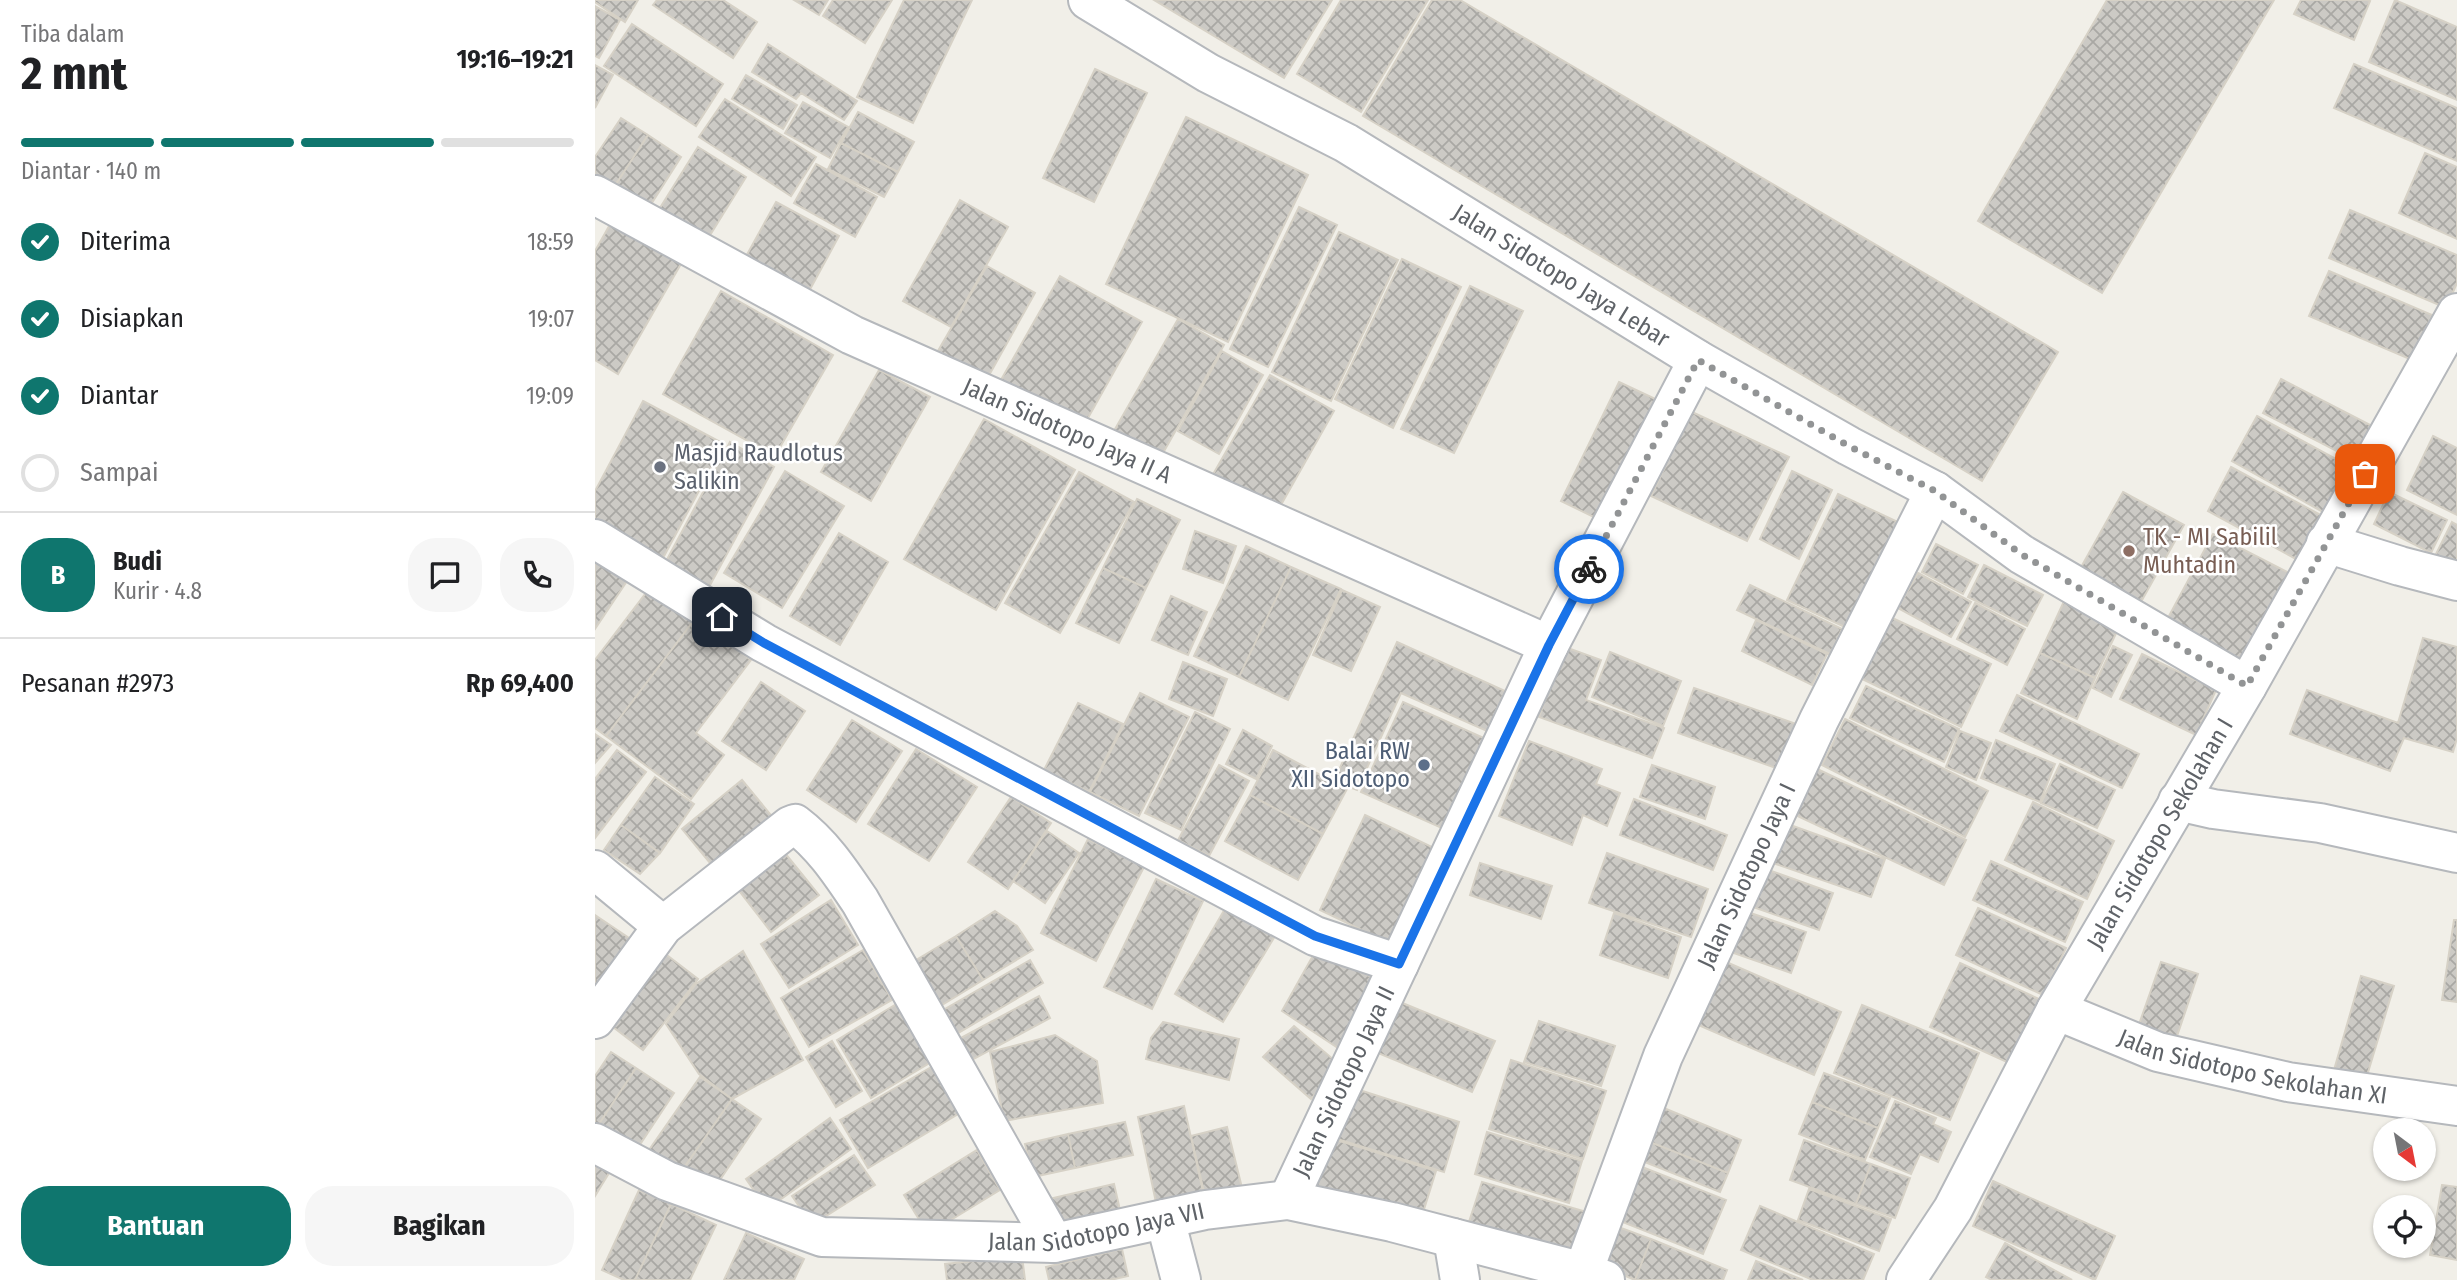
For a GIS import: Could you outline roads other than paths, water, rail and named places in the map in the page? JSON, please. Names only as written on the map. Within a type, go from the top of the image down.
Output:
[{"type":"street","name":"Jalan Sidotopo Jaya Lebar","points":[[1088,0],[1208,73],[1346,144],[1698,360],[1849,446],[1935,491],[2021,554],[2247,686]]},
{"type":"street","name":"Jalan Sidotopo Jaya II A","points":[[595,195],[852,335],[1549,645]]},
{"type":"street","name":"Jalan Sidotopo Sekolahan I","points":[[1906,1280],[1953,1209],[2056,1010],[2247,686],[2457,313]]},
{"type":"street","name":"Jalan Sidotopo Jaya II","points":[[1288,1200],[1549,645],[1698,360]]},
{"type":"street","name":"Jalan Sidotopo Jaya I","points":[[1594,1276],[1663,1056],[1819,720],[1935,491]]},
{"type":"street","points":[[595,539],[764,643],[1315,936],[1399,964]]},
{"type":"street","points":[[2326,543],[2457,581]]},
{"type":"street","points":[[2178,801],[2213,809],[2319,823],[2457,853]]},
{"type":"street","points":[[595,1019],[663,926],[795,824],[809,834],[829,856],[860,901],[1054,1243]]},
{"type":"street","points":[[595,870],[663,926]]},
{"type":"street","name":"Jalan Sidotopo Sekolahan XI","points":[[2056,1010],[2158,1052],[2288,1082],[2457,1106]]},
{"type":"street","name":"Jalan Sidotopo Jaya VII","points":[[595,1143],[667,1181],[822,1237],[1054,1243],[1205,1210],[1288,1200],[1392,1222],[1594,1276]]},
{"type":"street","points":[[1165,1219],[1181,1280]]},
{"type":"street","points":[[1453,1238],[1460,1280]]},
{"type":"place","name":"Masjid Raudlotus Salikin","points":[[660,467]]},
{"type":"place","name":"TK - MI Sabilil Muhtadin","points":[[2129,551]]},
{"type":"place","name":"Balai RW XII Sidotopo","points":[[1424,765]]}]
